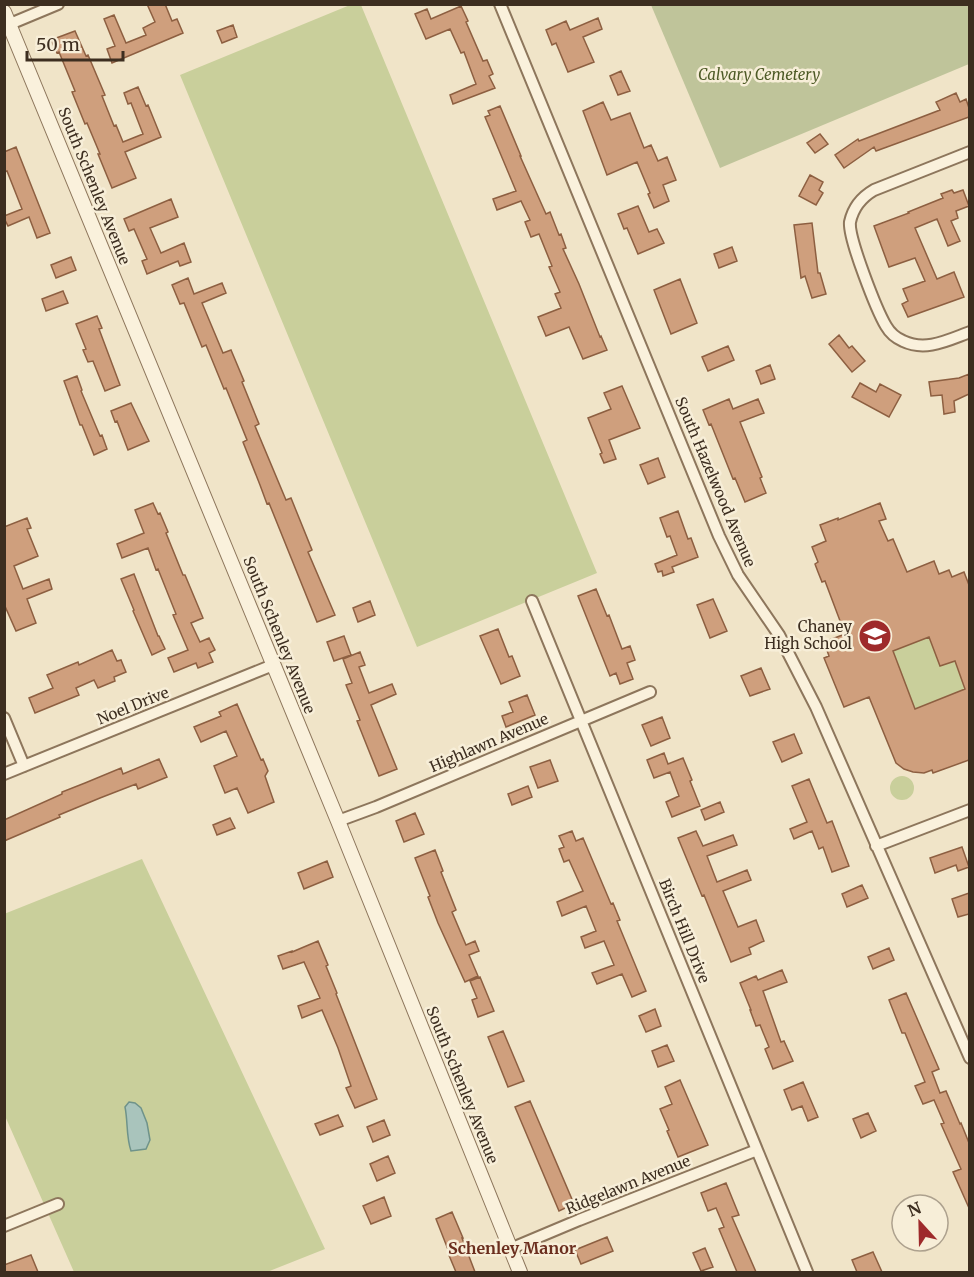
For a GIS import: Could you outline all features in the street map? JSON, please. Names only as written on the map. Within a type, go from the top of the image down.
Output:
[{"type":"street","points":[[7,18],[58,4]]},
{"type":"street","name":"South Hazelwood Avenue","points":[[500,4],[719,536],[738,575],[779,635],[800,673],[969,1058]]},
{"type":"street","name":"South Schenley Avenue","points":[[7,18],[338,821],[520,1272]]},
{"type":"street","points":[[969,152],[874,190],[866,195],[854,209],[850,223],[852,242],[883,319],[895,337],[904,342],[926,346],[969,332]]},
{"type":"street","name":"Birch Hill Drive","points":[[532,601],[807,1272]]},
{"type":"street","name":"Noel Drive","points":[[4,774],[273,665]]},
{"type":"street","name":"Highlawn Avenue","points":[[338,821],[650,692]]},
{"type":"street","points":[[4,718],[24,766]]},
{"type":"street","points":[[876,846],[969,810]]},
{"type":"street","name":"Ridgelawn Avenue","points":[[510,1249],[757,1150]]},
{"type":"street","points":[[4,1226],[58,1204]]},
{"type":"green space","points":[[350,5],[361,5],[597,573],[417,647],[180,75]]},
{"type":"green space","name":"Calvary Cemetery","points":[[651,5],[969,5],[969,64],[720,168]]},
{"type":"green space","points":[[929,637],[940,666],[955,661],[965,689],[915,709],[893,651]]},
{"type":"green space","points":[[902,776],[911,779],[914,788],[911,797],[902,800],[893,797],[890,788],[893,779]]},
{"type":"green space","points":[[142,859],[325,1249],[267,1272],[74,1272],[5,1116],[4,914]],"holes":[[[125,1107],[141,1108],[150,1140],[128,1141]]]},
{"type":"water","points":[[129,1102],[141,1108],[147,1123],[150,1140],[146,1149],[131,1151],[125,1107]]},
{"type":"building","points":[[147,4],[165,4],[172,21],[177,19],[183,33],[112,63],[107,49],[115,46],[104,19],[114,15],[126,43],[146,35],[143,28],[155,22]]},
{"type":"building","points":[[461,6],[483,61],[487,60],[493,74],[489,76],[495,88],[453,104],[450,95],[476,84],[464,52],[461,53],[450,29],[426,39],[415,14],[427,9],[431,19]]},
{"type":"building","points":[[598,18],[602,29],[583,37],[594,62],[568,72],[556,43],[552,45],[546,30],[566,21],[570,30]]},
{"type":"building","points":[[233,25],[237,37],[222,43],[217,31]]},
{"type":"building","points":[[75,31],[86,56],[88,55],[105,95],[102,96],[114,126],[116,125],[123,142],[143,134],[131,103],[128,104],[124,93],[138,87],[161,137],[125,152],[136,178],[112,188],[98,154],[100,154],[72,92],[75,91],[59,52],[57,53],[51,40]]},
{"type":"building","points":[[621,71],[630,91],[618,95],[610,76]]},
{"type":"building","points":[[956,93],[960,102],[966,99],[969,117],[876,151],[874,147],[844,168],[835,155],[858,139],[859,141],[940,110],[936,102]]},
{"type":"building","points":[[603,102],[611,120],[630,113],[644,148],[651,145],[658,161],[667,157],[676,180],[663,185],[669,201],[654,208],[637,162],[607,175],[583,111]]},
{"type":"building","points":[[500,106],[546,214],[550,212],[559,235],[561,234],[566,248],[563,249],[607,350],[583,359],[569,327],[546,336],[538,317],[561,308],[555,294],[560,292],[549,267],[552,266],[539,234],[531,237],[525,222],[530,220],[521,201],[497,210],[493,199],[516,191],[485,117],[490,115],[488,111]]},
{"type":"building","points":[[820,134],[828,144],[815,153],[807,143]]},
{"type":"building","points":[[16,147],[50,233],[37,238],[29,217],[8,226],[4,218],[22,209],[7,171],[4,172],[4,152]]},
{"type":"building","points":[[810,175],[823,182],[819,190],[823,193],[816,205],[799,196]]},
{"type":"building","points":[[952,190],[954,193],[963,190],[969,206],[956,211],[958,218],[951,221],[960,241],[948,246],[937,219],[915,228],[937,279],[954,272],[964,297],[908,317],[902,304],[908,301],[903,289],[925,281],[915,258],[889,267],[874,226],[943,198],[941,194]]},
{"type":"building","points":[[171,199],[178,217],[150,228],[161,253],[184,243],[191,262],[180,266],[178,261],[147,274],[142,261],[147,259],[134,229],[129,231],[124,219]]},
{"type":"building","points":[[638,206],[649,232],[657,229],[664,243],[638,254],[618,214]]},
{"type":"building","points":[[812,223],[818,273],[820,273],[826,294],[812,298],[805,276],[801,278],[794,225]]},
{"type":"building","points":[[732,247],[737,261],[719,268],[714,254]]},
{"type":"building","points":[[71,257],[76,270],[56,278],[51,265]]},
{"type":"building","points":[[188,278],[194,294],[222,283],[226,293],[202,303],[223,353],[231,350],[259,424],[255,426],[286,500],[291,498],[312,550],[308,552],[335,615],[317,622],[269,503],[267,504],[243,442],[247,440],[226,388],[224,389],[206,345],[202,347],[184,303],[180,304],[172,285]]},
{"type":"building","points":[[680,279],[697,323],[671,334],[654,290]]},
{"type":"building","points":[[63,291],[68,303],[46,311],[42,299]]},
{"type":"building","points":[[97,316],[102,328],[99,329],[120,385],[105,391],[93,361],[88,362],[83,350],[86,349],[76,324]]},
{"type":"building","points":[[839,335],[849,348],[852,346],[865,361],[852,372],[829,344]]},
{"type":"building","points":[[728,346],[734,360],[708,371],[702,357]]},
{"type":"building","points":[[770,365],[775,379],[761,384],[756,371]]},
{"type":"building","points":[[969,374],[969,394],[954,401],[955,412],[944,414],[942,395],[931,396],[929,382],[959,378]]},
{"type":"building","points":[[77,376],[81,391],[107,449],[94,455],[64,381]]},
{"type":"building","points":[[860,383],[876,392],[880,384],[901,395],[889,417],[852,397]]},
{"type":"building","points":[[622,386],[640,428],[609,440],[616,459],[604,463],[588,418],[611,409],[604,393]]},
{"type":"building","points":[[729,399],[733,409],[758,399],[764,413],[740,422],[766,493],[745,502],[703,410]]},
{"type":"building","points":[[131,403],[149,441],[128,450],[111,411]]},
{"type":"building","points":[[658,458],[665,477],[648,484],[640,465]]},
{"type":"building","points":[[153,503],[158,514],[160,513],[183,575],[185,575],[203,618],[191,623],[200,642],[209,638],[215,650],[209,653],[213,662],[198,668],[196,663],[174,672],[168,658],[188,650],[173,615],[176,614],[148,548],[122,558],[117,544],[144,533],[135,510]]},
{"type":"building","points":[[880,503],[886,519],[879,521],[888,541],[893,539],[907,572],[934,561],[939,574],[949,570],[952,577],[964,572],[969,585],[969,760],[933,773],[932,770],[924,773],[904,769],[896,763],[869,697],[844,707],[824,658],[829,656],[824,642],[845,634],[825,581],[822,582],[818,572],[815,564],[818,562],[812,547],[826,541],[820,525],[838,518],[838,520]],"holes":[[[929,637],[940,666],[955,661],[965,689],[915,709],[893,651]]]},
{"type":"building","points":[[678,511],[688,539],[691,538],[698,557],[672,567],[674,572],[663,576],[662,571],[658,572],[655,564],[677,555],[660,518]]},
{"type":"building","points":[[27,518],[31,528],[27,529],[38,556],[14,566],[23,589],[49,579],[52,589],[27,599],[36,623],[16,631],[4,604],[4,527]]},
{"type":"building","points":[[134,574],[165,649],[152,655],[121,579]]},
{"type":"building","points":[[596,589],[622,649],[630,646],[635,660],[627,663],[633,679],[620,684],[616,673],[610,676],[578,596]]},
{"type":"building","points":[[713,599],[727,631],[710,638],[697,605]]},
{"type":"building","points":[[370,601],[375,615],[358,622],[353,608]]},
{"type":"building","points":[[498,629],[509,657],[512,656],[520,676],[501,684],[480,636]]},
{"type":"building","points":[[344,636],[351,655],[334,661],[327,642]]},
{"type":"building","points":[[112,650],[117,661],[121,660],[126,672],[114,677],[115,681],[98,688],[94,680],[76,688],[79,695],[35,713],[29,698],[53,688],[47,675],[78,662],[79,665]]},
{"type":"building","points":[[360,652],[365,665],[359,667],[369,693],[392,684],[396,694],[371,705],[397,769],[379,776],[357,721],[360,720],[346,685],[352,683],[343,659]]},
{"type":"building","points":[[761,668],[770,689],[750,696],[741,676]]},
{"type":"building","points":[[527,695],[535,715],[506,727],[502,716],[513,712],[509,702]]},
{"type":"building","points":[[237,704],[268,771],[265,776],[274,802],[248,813],[237,788],[225,793],[214,766],[237,756],[226,731],[201,742],[194,727],[221,716],[219,712]]},
{"type":"building","points":[[662,717],[670,738],[651,746],[642,725]]},
{"type":"building","points":[[794,734],[802,753],[782,762],[773,742]]},
{"type":"building","points":[[664,753],[668,764],[683,758],[700,806],[672,817],[666,802],[679,796],[670,772],[654,778],[647,760]]},
{"type":"building","points":[[159,759],[167,777],[138,789],[136,784],[100,798],[4,841],[4,820],[62,794],[62,792],[121,768],[123,774]]},
{"type":"building","points":[[550,760],[558,781],[538,788],[530,767]]},
{"type":"building","points":[[809,779],[827,823],[832,821],[849,866],[832,872],[823,847],[819,849],[812,831],[794,839],[790,829],[807,822],[792,786]]},
{"type":"building","points":[[528,786],[532,797],[512,805],[508,794]]},
{"type":"building","points":[[720,802],[724,812],[705,820],[701,810]]},
{"type":"building","points":[[415,813],[424,834],[404,842],[396,821]]},
{"type":"building","points":[[230,818],[235,828],[217,835],[213,825]]},
{"type":"building","points":[[572,831],[576,841],[583,838],[620,920],[617,921],[646,991],[632,997],[622,974],[597,984],[592,973],[614,965],[604,941],[585,948],[581,937],[596,931],[586,906],[562,916],[557,902],[583,891],[569,860],[564,862],[559,849],[564,847],[559,836]]},
{"type":"building","points":[[696,831],[703,846],[733,835],[737,845],[707,856],[717,882],[747,870],[751,880],[723,891],[738,927],[756,920],[764,941],[749,948],[751,954],[731,962],[678,838]]},
{"type":"building","points":[[962,847],[969,867],[958,871],[956,865],[935,873],[930,858]]},
{"type":"building","points":[[435,850],[456,910],[452,912],[466,945],[475,941],[479,951],[469,955],[478,976],[465,982],[438,923],[415,858]]},
{"type":"building","points":[[327,861],[333,877],[304,889],[298,873]]},
{"type":"building","points":[[862,885],[868,898],[847,907],[842,894]]},
{"type":"building","points":[[969,893],[969,914],[958,917],[952,899]]},
{"type":"building","points":[[318,941],[377,1099],[355,1108],[346,1088],[351,1086],[322,1010],[302,1018],[298,1006],[320,998],[304,962],[283,969],[278,956]]},
{"type":"building","points":[[889,948],[894,960],[873,969],[868,957]]},
{"type":"building","points":[[782,970],[787,982],[763,991],[781,1042],[784,1041],[793,1061],[773,1069],[765,1049],[769,1047],[760,1025],[756,1026],[740,983],[756,976],[758,980]]},
{"type":"building","points":[[480,977],[494,1011],[478,1017],[472,1000],[477,998],[470,981]]},
{"type":"building","points":[[906,993],[939,1069],[932,1072],[940,1093],[946,1091],[969,1143],[969,1208],[953,1172],[961,1169],[941,1124],[944,1123],[934,1100],[923,1104],[915,1086],[925,1082],[889,1000]]},
{"type":"building","points":[[655,1009],[661,1026],[646,1032],[639,1016]]},
{"type":"building","points":[[503,1031],[524,1081],[508,1087],[488,1037]]},
{"type":"building","points":[[667,1045],[674,1061],[658,1067],[652,1051]]},
{"type":"building","points":[[680,1080],[708,1145],[678,1157],[660,1109],[672,1104],[665,1087]]},
{"type":"building","points":[[803,1082],[818,1117],[808,1121],[802,1106],[792,1110],[784,1090]]},
{"type":"building","points":[[530,1101],[574,1204],[559,1211],[515,1107]]},
{"type":"building","points":[[868,1113],[876,1131],[861,1138],[853,1119]]},
{"type":"building","points":[[338,1115],[343,1126],[320,1135],[315,1124]]},
{"type":"building","points":[[384,1120],[390,1135],[373,1142],[367,1127]]},
{"type":"building","points":[[388,1156],[395,1173],[377,1181],[370,1164]]},
{"type":"building","points":[[726,1183],[739,1215],[732,1217],[756,1272],[737,1272],[719,1229],[724,1227],[716,1208],[708,1211],[701,1193]]},
{"type":"building","points":[[384,1197],[391,1216],[371,1224],[363,1206]]},
{"type":"building","points":[[452,1212],[475,1272],[456,1272],[448,1253],[436,1219]]},
{"type":"building","points":[[607,1237],[613,1251],[581,1264],[575,1250]]},
{"type":"building","points":[[705,1248],[713,1267],[701,1271],[693,1253]]},
{"type":"building","points":[[873,1252],[882,1272],[857,1272],[852,1260]]},
{"type":"building","points":[[31,1255],[38,1272],[4,1272],[4,1265]]},
{"type":"place","name":"Chaney High School","points":[[875,636]]},
{"type":"district","name":"Schenley Manor","points":[[512,1248]]}]
